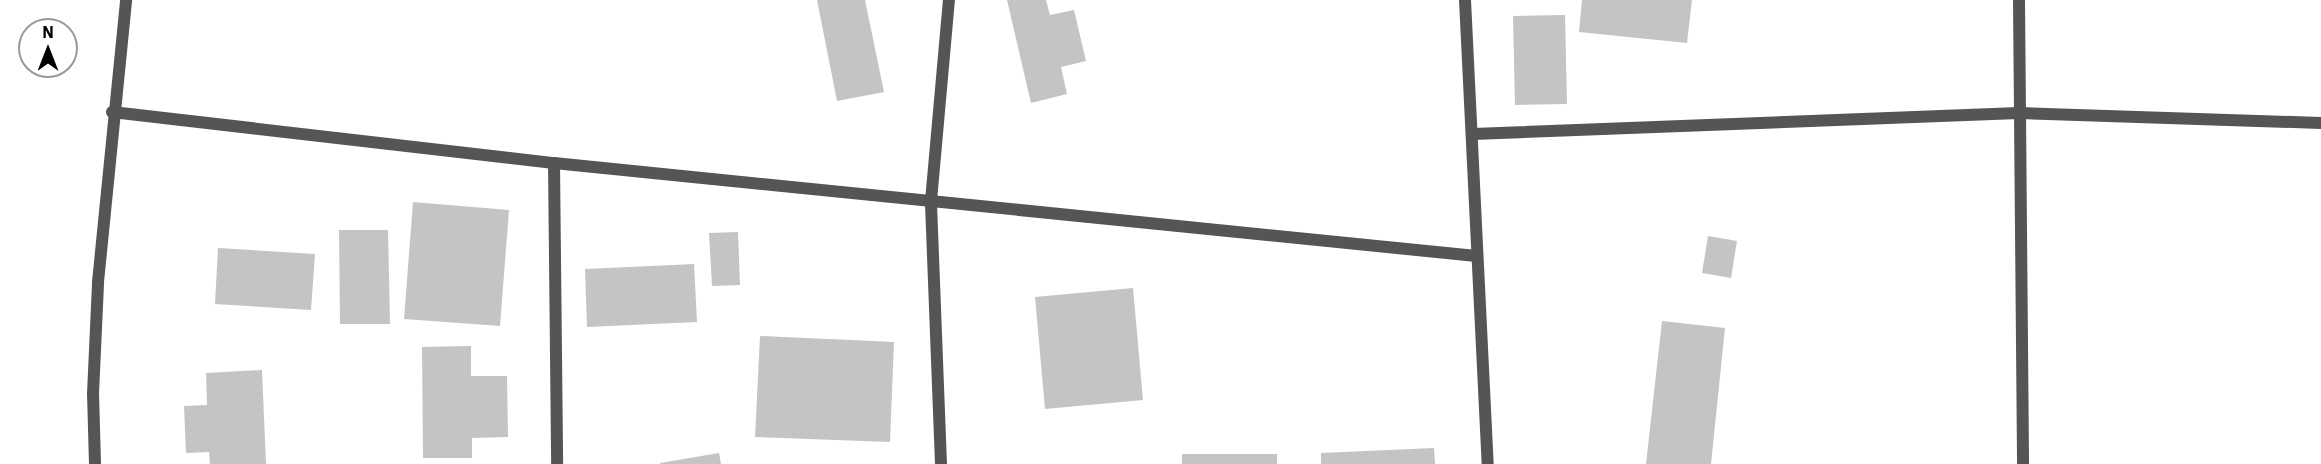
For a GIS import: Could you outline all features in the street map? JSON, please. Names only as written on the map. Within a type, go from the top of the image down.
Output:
[{"type":"street","points":[[95,464],[93,394],[98,282],[112,112],[126,0]]},
{"type":"street","points":[[941,464],[931,201],[949,0]]},
{"type":"street","points":[[1465,0],[1488,464]]},
{"type":"street","points":[[2019,0],[2023,464]]},
{"type":"street","points":[[112,112],[554,163],[1476,256]]},
{"type":"street","points":[[1473,134],[2019,113],[2321,123]]},
{"type":"street","points":[[554,163],[557,464]]},
{"type":"building","points":[[817,0],[865,0],[884,92],[837,101]]},
{"type":"building","points":[[1007,0],[1046,0],[1050,15],[1074,10],[1086,61],[1061,67],[1067,94],[1031,103]]},
{"type":"building","points":[[1582,0],[1692,0],[1687,43],[1579,32]]},
{"type":"building","points":[[1565,15],[1567,104],[1515,105],[1513,16]]},
{"type":"building","points":[[413,202],[509,210],[500,326],[404,319]]},
{"type":"building","points":[[339,230],[388,230],[390,324],[340,324]]},
{"type":"building","points":[[738,232],[740,285],[712,286],[709,233]]},
{"type":"building","points":[[1708,236],[1737,241],[1731,278],[1702,273]]},
{"type":"building","points":[[218,248],[315,254],[311,310],[215,304]]},
{"type":"building","points":[[694,264],[697,322],[587,327],[585,269]]},
{"type":"building","points":[[1133,288],[1143,400],[1045,409],[1035,297]]},
{"type":"building","points":[[1662,321],[1725,328],[1711,464],[1646,464]]},
{"type":"building","points":[[760,336],[894,342],[890,442],[755,437]]},
{"type":"building","points":[[471,346],[471,376],[507,376],[508,437],[472,438],[472,458],[423,458],[422,347]]},
{"type":"building","points":[[262,370],[266,464],[210,464],[209,452],[186,453],[184,406],[207,405],[206,373]]},
{"type":"building","points":[[1434,448],[1435,464],[1321,464],[1321,453]]},
{"type":"building","points":[[719,453],[721,464],[660,464],[660,463]]},
{"type":"building","points":[[1182,454],[1277,454],[1277,464],[1182,464]]}]
